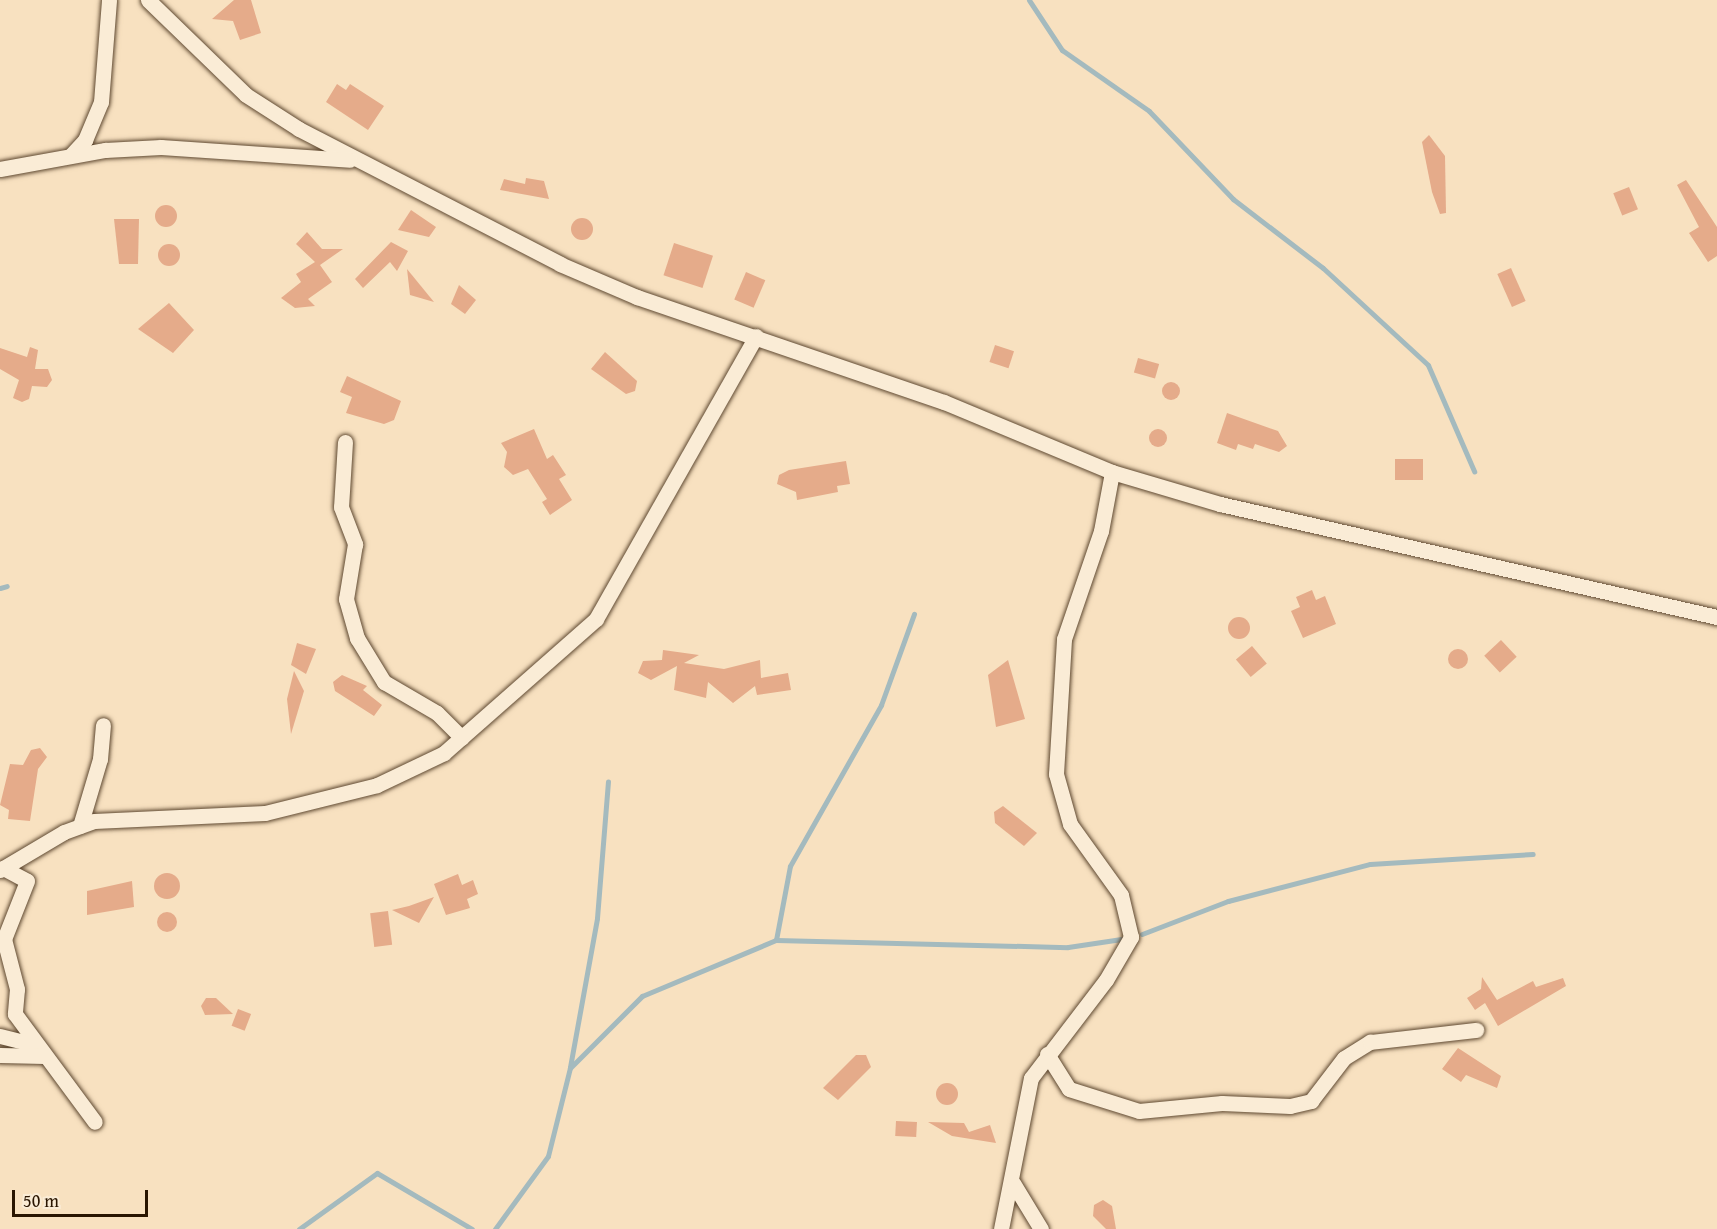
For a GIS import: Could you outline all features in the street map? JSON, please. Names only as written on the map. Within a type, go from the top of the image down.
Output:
[{"type":"street","points":[[71,155],[85,140],[101,102],[109,0]]},
{"type":"street","points":[[148,0],[246,95],[356,160],[560,264],[944,402],[1112,472],[1220,504],[1717,617]]},
{"type":"street","points":[[0,169],[71,155],[161,147],[356,160]]},
{"type":"street","points":[[1,869],[80,826],[140,816],[265,813],[328,800],[419,766],[462,738],[596,619],[756,336]]},
{"type":"street","points":[[345,442],[341,507],[355,544],[346,599],[357,638],[384,682],[437,713],[462,738]]},
{"type":"street","points":[[1001,1229],[1013,1183],[1031,1078],[1047,1054],[1106,980],[1131,937],[1121,895],[1070,824],[1056,774],[1064,639],[1101,531],[1112,472]]},
{"type":"street","points":[[80,826],[100,759],[103,725]]},
{"type":"street","points":[[38,848],[4,939],[17,989],[15,1014],[40,1051],[95,1122]]},
{"type":"street","points":[[1,869],[27,881]]},
{"type":"street","points":[[1047,1054],[1070,1089],[1139,1111],[1222,1103],[1290,1106],[1311,1101],[1344,1058],[1370,1042],[1476,1030]]},
{"type":"street","points":[[0,1036],[40,1051]]},
{"type":"street","points":[[0,1055],[40,1051]]},
{"type":"street","points":[[1013,1183],[1041,1229]]},
{"type":"building","points":[[234,0],[251,0],[261,33],[240,40],[233,21],[212,19]]},
{"type":"building","points":[[337,84],[346,90],[350,84],[384,106],[368,130],[326,102]]},
{"type":"building","points":[[1429,135],[1445,156],[1446,213],[1440,214],[1432,192],[1422,142]]},
{"type":"building","points":[[526,178],[544,181],[549,199],[500,190],[504,179],[525,184]]},
{"type":"building","points":[[1686,180],[1717,227],[1717,256],[1708,262],[1689,233],[1699,227],[1677,185]]},
{"type":"building","points":[[1629,187],[1638,209],[1622,216],[1613,193]]},
{"type":"building","points":[[166,205],[174,208],[177,216],[174,224],[166,227],[158,224],[155,216],[158,208]]},
{"type":"building","points":[[411,210],[436,227],[429,237],[398,230]]},
{"type":"building","points":[[582,218],[590,221],[593,229],[590,237],[582,240],[574,237],[571,229],[574,221]]},
{"type":"building","points":[[114,219],[139,219],[138,264],[119,264]]},
{"type":"building","points":[[307,232],[322,249],[343,249],[320,265],[332,282],[308,299],[315,306],[295,308],[281,298],[301,282],[296,274],[315,262],[296,244]]},
{"type":"building","points":[[391,242],[408,251],[397,271],[390,262],[363,288],[355,279]]},
{"type":"building","points":[[674,243],[713,256],[702,288],[663,275]]},
{"type":"building","points":[[169,244],[177,247],[180,255],[177,263],[169,266],[161,263],[158,255],[161,247]]},
{"type":"building","points":[[1511,268],[1526,301],[1512,307],[1497,274]]},
{"type":"building","points":[[407,269],[434,302],[410,295]]},
{"type":"building","points":[[746,272],[765,280],[754,308],[734,300]]},
{"type":"building","points":[[459,285],[476,300],[465,314],[451,304]]},
{"type":"building","points":[[169,303],[194,330],[173,353],[138,329]]},
{"type":"building","points":[[995,345],[1014,351],[1008,368],[989,362]]},
{"type":"building","points":[[30,347],[38,350],[35,369],[48,369],[52,380],[47,387],[32,386],[29,399],[22,402],[13,398],[19,380],[0,369],[0,348],[27,357]]},
{"type":"building","points":[[605,352],[637,381],[635,391],[626,394],[591,369]]},
{"type":"building","points":[[1138,358],[1159,364],[1155,378],[1134,372]]},
{"type":"building","points":[[347,376],[401,401],[394,420],[384,424],[346,413],[352,397],[340,392]]},
{"type":"building","points":[[1171,382],[1177,385],[1180,391],[1177,397],[1171,400],[1165,397],[1162,391],[1165,385]]},
{"type":"building","points":[[1227,413],[1278,431],[1287,446],[1279,452],[1255,444],[1253,449],[1238,444],[1236,450],[1217,443]]},
{"type":"building","points":[[534,429],[547,459],[553,455],[566,475],[559,479],[572,500],[550,515],[542,502],[547,499],[528,469],[513,475],[504,467],[507,452],[501,443]]},
{"type":"building","points":[[1158,429],[1164,432],[1167,438],[1164,444],[1158,447],[1152,444],[1149,438],[1152,432]]},
{"type":"building","points":[[1395,459],[1423,459],[1423,480],[1395,480]]},
{"type":"building","points":[[846,461],[850,484],[837,486],[838,492],[797,500],[796,492],[777,484],[779,475],[789,470]]},
{"type":"building","points":[[1312,590],[1316,600],[1325,596],[1336,624],[1303,638],[1291,611],[1300,607],[1296,597]]},
{"type":"building","points":[[1239,617],[1247,620],[1250,628],[1247,636],[1239,639],[1231,636],[1228,628],[1231,620]]},
{"type":"building","points":[[1501,640],[1517,657],[1500,673],[1484,656]]},
{"type":"building","points":[[297,643],[316,649],[306,674],[291,665]]},
{"type":"building","points":[[1252,646],[1267,664],[1251,677],[1236,659]]},
{"type":"building","points":[[1458,649],[1465,652],[1468,659],[1465,666],[1458,669],[1451,666],[1448,659],[1451,652]]},
{"type":"building","points":[[663,650],[699,655],[684,663],[724,669],[760,660],[761,678],[788,673],[791,690],[757,695],[755,686],[733,703],[708,682],[706,698],[674,690],[677,666],[651,680],[638,673],[643,661],[662,660]]},
{"type":"building","points":[[1008,660],[1025,719],[996,727],[988,675]]},
{"type":"building","points":[[294,671],[304,691],[291,734],[287,699]]},
{"type":"building","points":[[342,675],[367,686],[363,690],[382,705],[374,716],[335,691],[333,682]]},
{"type":"building","points":[[40,748],[47,757],[38,769],[30,821],[8,819],[9,810],[0,805],[10,764],[23,765],[31,750]]},
{"type":"building","points":[[1003,806],[1037,833],[1024,846],[995,823],[994,812]]},
{"type":"building","points":[[167,873],[176,877],[180,886],[176,895],[167,899],[158,895],[154,886],[158,877]]},
{"type":"building","points":[[458,874],[462,885],[473,880],[478,894],[467,899],[470,908],[446,915],[434,884]]},
{"type":"building","points":[[132,881],[134,907],[87,915],[87,891]]},
{"type":"building","points":[[434,897],[419,923],[392,910],[409,906]]},
{"type":"building","points":[[388,911],[392,945],[374,947],[370,913]]},
{"type":"building","points":[[167,912],[174,915],[177,922],[174,929],[167,932],[160,929],[157,922],[160,915]]},
{"type":"building","points":[[1482,977],[1497,1000],[1533,981],[1536,987],[1563,978],[1566,986],[1498,1026],[1485,1003],[1475,1010],[1467,998],[1481,989]]},
{"type":"building","points":[[206,998],[216,998],[233,1014],[205,1015],[201,1006]]},
{"type":"building","points":[[238,1009],[251,1014],[245,1031],[232,1026]]},
{"type":"building","points":[[1458,1048],[1501,1076],[1497,1088],[1466,1075],[1461,1082],[1442,1069]]},
{"type":"building","points":[[856,1055],[866,1055],[871,1067],[838,1100],[823,1088]]},
{"type":"building","points":[[947,1083],[955,1086],[958,1094],[955,1102],[947,1105],[939,1102],[936,1094],[939,1086]]},
{"type":"building","points":[[896,1121],[917,1122],[916,1137],[895,1136]]},
{"type":"building","points":[[928,1122],[964,1123],[969,1132],[990,1125],[996,1143],[952,1136]]},
{"type":"building","points":[[1103,1200],[1112,1206],[1116,1229],[1106,1229],[1093,1216],[1094,1205]]},
{"type":"waterway","points":[[1029,0],[1062,50],[1149,111],[1233,199],[1323,268],[1428,365],[1474,471]]},
{"type":"waterway","points":[[0,588],[7,586]]},
{"type":"waterway","points":[[776,940],[790,866],[881,705],[914,614]]},
{"type":"waterway","points":[[570,1067],[597,918],[608,781]]},
{"type":"waterway","points":[[1142,934],[1228,901],[1370,864],[1533,854]]},
{"type":"waterway","points":[[495,1229],[548,1156],[570,1068],[642,996],[776,940],[1068,947],[1121,939]]},
{"type":"waterway","points":[[299,1229],[377,1173],[472,1229]]}]
